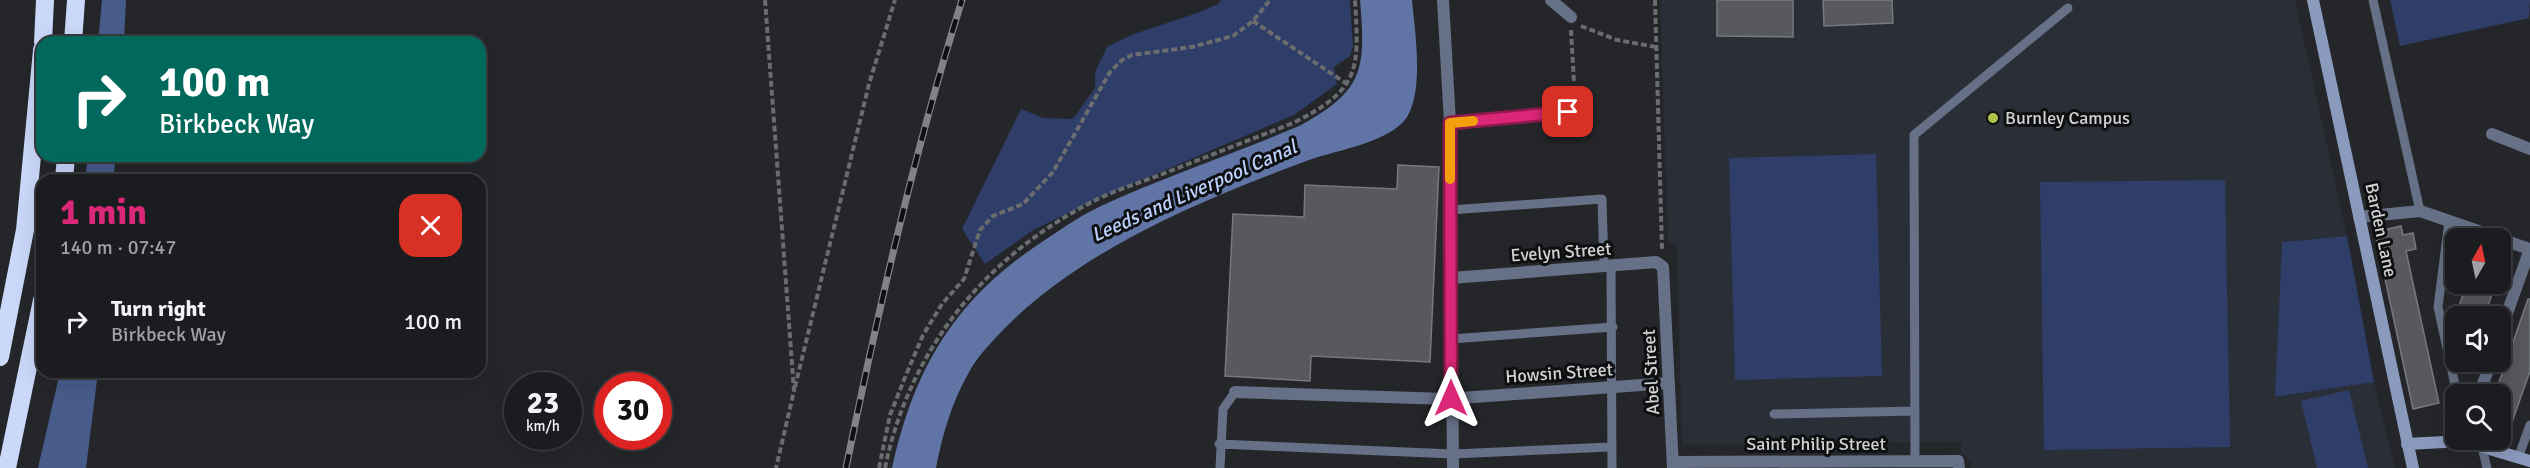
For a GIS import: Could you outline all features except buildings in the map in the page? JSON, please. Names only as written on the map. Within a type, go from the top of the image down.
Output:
[{"type":"highway","points":[[43,36],[45,0]]},
{"type":"highway","points":[[73,36],[76,0]]},
{"type":"highway","points":[[0,357],[25,230],[36,114]]},
{"type":"highway","points":[[7,468],[36,329]]},
{"type":"street","points":[[1443,0],[1450,123],[1453,468]]},
{"type":"street","points":[[1551,0],[1571,17]]},
{"type":"street","name":"Barden Lane","points":[[2313,0],[2413,468]]},
{"type":"street","points":[[1450,123],[1568,112],[1566,94]]},
{"type":"street","points":[[2492,134],[2530,148]]},
{"type":"street","points":[[2360,217],[2420,211],[2469,228]]},
{"type":"street","points":[[2510,306],[2530,249],[2511,243]]},
{"type":"street","name":"Evelyn Street","points":[[1451,278],[1656,262],[1662,269]]},
{"type":"street","name":"Abel Street","points":[[1662,269],[1673,465]]},
{"type":"street","name":"Howsin Street","points":[[1234,392],[1451,398],[1669,383]]},
{"type":"street","points":[[2407,444],[2445,441]]},
{"type":"street","points":[[2492,450],[2524,460]]},
{"type":"street","name":"Saint Philip Street","points":[[1673,465],[1835,465],[1915,462],[1958,465]]},
{"type":"lane","points":[[2373,0],[2420,211]]},
{"type":"lane","points":[[1915,462],[1914,135],[2068,8]]},
{"type":"lane","points":[[1450,210],[1602,199],[1613,327],[1612,468]]},
{"type":"lane","points":[[2449,221],[2438,307],[2455,384]]},
{"type":"lane","points":[[1451,339],[1613,327]]},
{"type":"lane","points":[[1220,468],[1219,444],[1223,409],[1234,392]]},
{"type":"lane","points":[[1774,414],[1915,411]]},
{"type":"lane","points":[[2524,460],[2530,425]]},
{"type":"lane","points":[[1219,444],[1453,454],[1611,447]]},
{"type":"lane","points":[[2483,450],[2487,468]]},
{"type":"path","points":[[765,0],[794,391]]},
{"type":"path","points":[[776,468],[869,84],[895,0]]},
{"type":"path","points":[[879,468],[890,416],[910,365],[923,335],[942,304],[964,279],[981,230],[993,216],[1023,204],[1053,172],[1110,72],[1122,60],[1132,55],[1192,47],[1233,36],[1253,21],[1270,0]]},
{"type":"path","points":[[885,468],[891,436],[919,372],[936,340],[955,312],[988,274],[1034,237],[1102,197],[1293,123],[1317,111],[1347,84],[1358,50],[1355,0]]},
{"type":"path","points":[[1655,0],[1662,269]]},
{"type":"path","points":[[1571,17],[1583,29],[1617,40],[1656,47]]},
{"type":"path","points":[[1566,94],[1575,93],[1571,17]]},
{"type":"path","points":[[1253,21],[1347,84]]},
{"type":"shaded area","points":[[102,0],[126,0],[124,36],[99,36]]},
{"type":"shaded area","points":[[1221,0],[1350,0],[1353,46],[1350,56],[1334,67],[1337,84],[1294,115],[1102,197],[1033,230],[985,264],[962,229],[1021,109],[1043,118],[1073,119],[1095,88],[1095,72],[1107,47],[1131,35],[1197,13],[1218,4]]},
{"type":"shaded area","name":"Burnley Campus","points":[[1660,0],[2295,0],[2347,236],[2282,243],[2276,397],[2374,382],[2395,468],[1971,468],[1971,462],[1961,453],[1961,442],[1682,445],[1677,245],[1668,241]]},
{"type":"shaded area","points":[[2390,0],[2530,0],[2529,18],[2400,46]]},
{"type":"shaded area","points":[[1876,154],[1882,376],[1735,380],[1729,158]]},
{"type":"shaded area","points":[[87,162],[115,162],[114,174],[86,174]]},
{"type":"shaded area","points":[[2225,180],[2230,447],[2044,450],[2040,182]]},
{"type":"shaded area","points":[[2347,236],[2374,382],[2275,397],[2282,242]]},
{"type":"shaded area","points":[[59,378],[97,378],[86,468],[38,468]]},
{"type":"shaded area","points":[[2349,390],[2368,468],[2317,468],[2301,401]]},
{"type":"water","name":"Leeds and Liverpool Canal","points":[[1360,0],[1412,0],[1417,76],[1412,105],[1407,117],[1399,126],[1376,139],[1309,160],[1188,209],[1148,228],[1071,273],[1005,328],[976,361],[952,408],[936,468],[892,468],[902,430],[928,364],[966,307],[991,282],[1019,258],[1095,209],[1299,126],[1337,101],[1356,76],[1360,61],[1362,24]]},
{"type":"railway","points":[[846,468],[898,232],[928,116],[962,0]]},
{"type":"slow traffic","points":[[1450,179],[1450,123],[1473,121]]},
{"type":"place","name":"Burnley Campus","points":[[1993,118]]},
{"type":"route","points":[[1451,398],[1450,123],[1568,112]]}]
